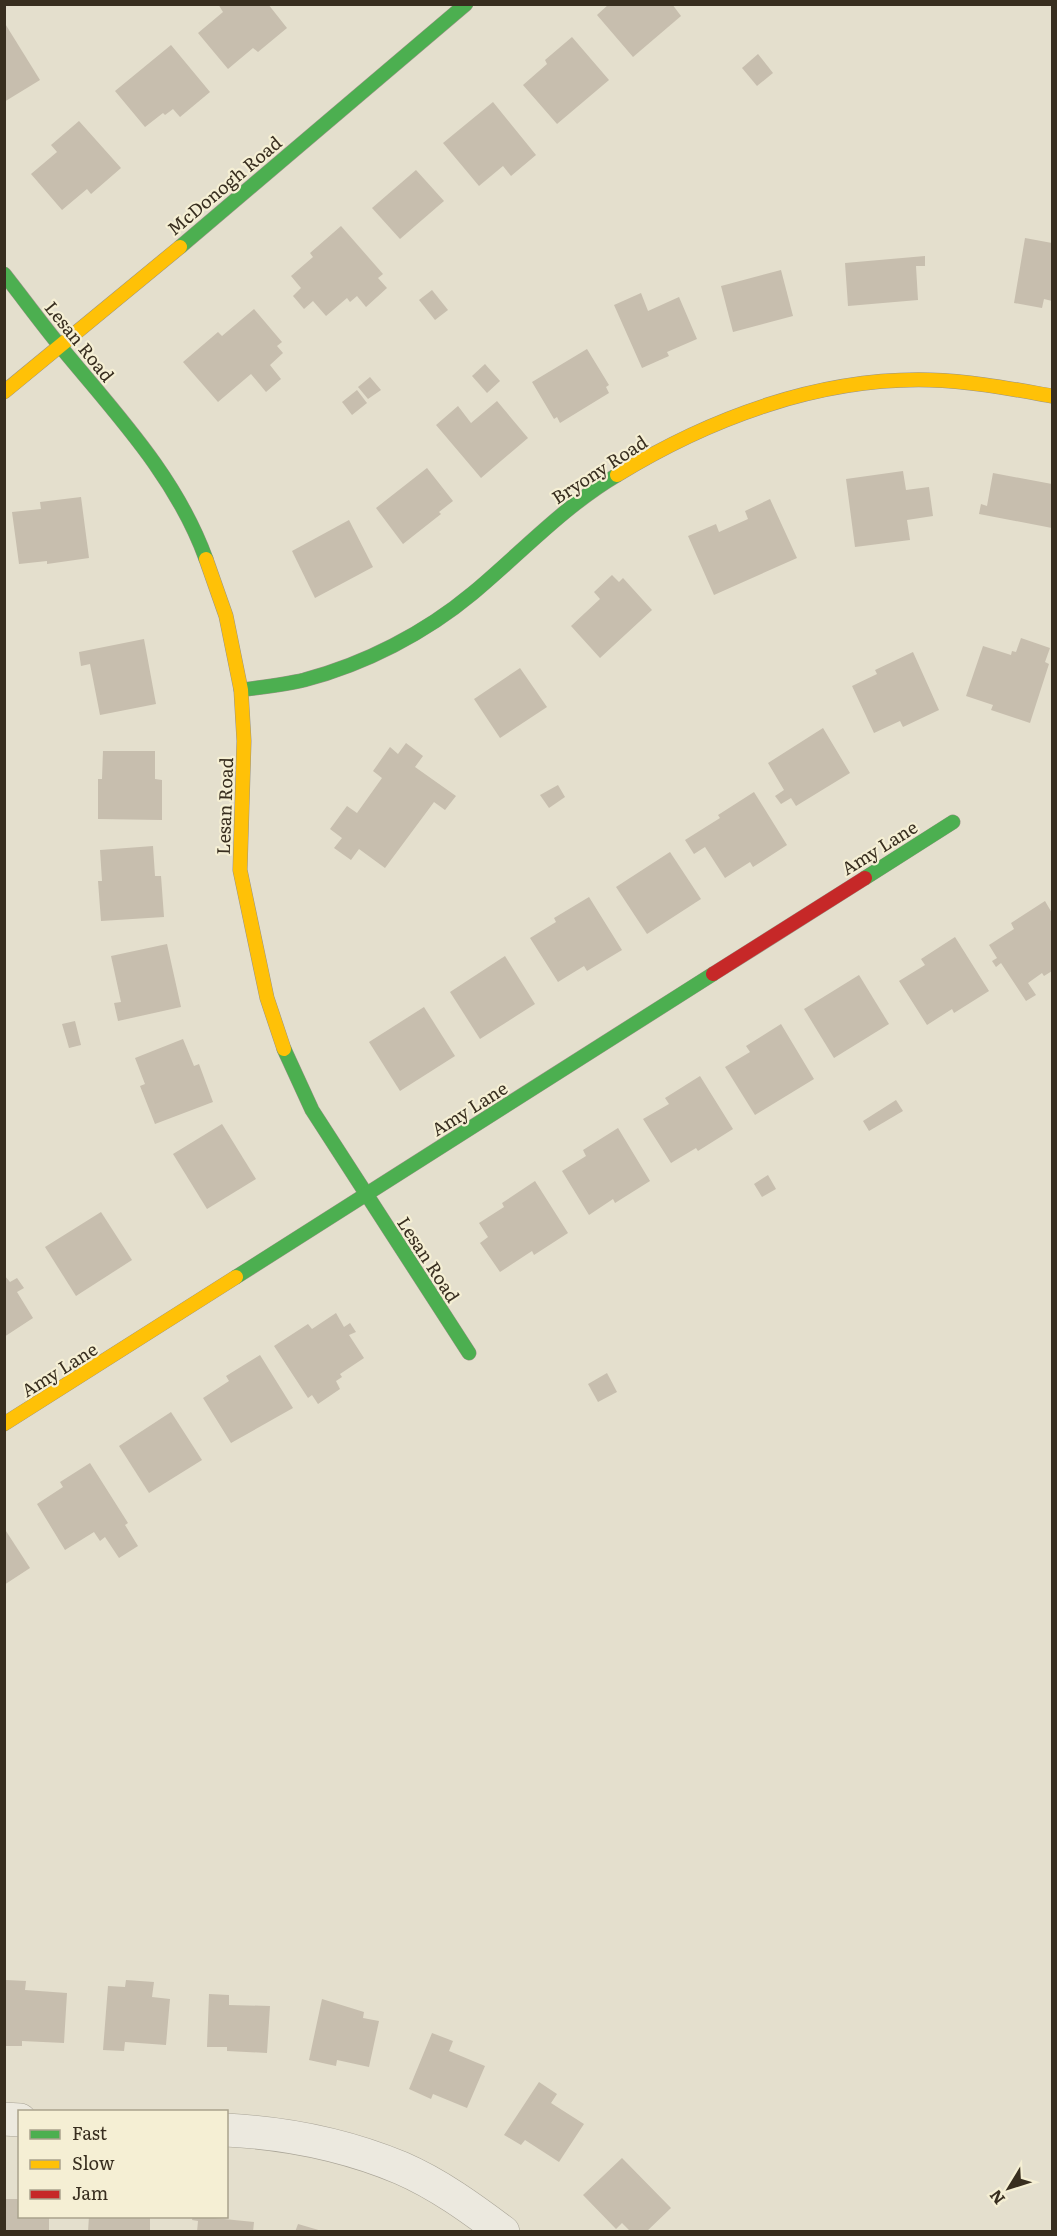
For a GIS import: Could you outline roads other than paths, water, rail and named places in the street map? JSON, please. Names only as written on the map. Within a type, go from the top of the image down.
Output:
[{"type":"street","name":"McDonogh Road","points":[[4,392],[216,217],[466,4]]},
{"type":"street","name":"Lesan Road","points":[[4,274],[59,345],[132,431],[177,496],[204,554],[226,616],[241,690],[244,741],[240,870],[267,998],[285,1053],[312,1110],[469,1353]]},
{"type":"street","name":"Bryony Road","points":[[241,690],[303,680],[363,659],[418,632],[470,595],[570,507],[633,464],[707,427],[779,402],[846,386],[913,380],[982,384],[1053,396]]},
{"type":"street","name":"Amy Lane","points":[[4,1424],[953,822]]},
{"type":"street","points":[[228,2130],[332,2144],[402,2169],[466,2204],[503,2232]]}]
